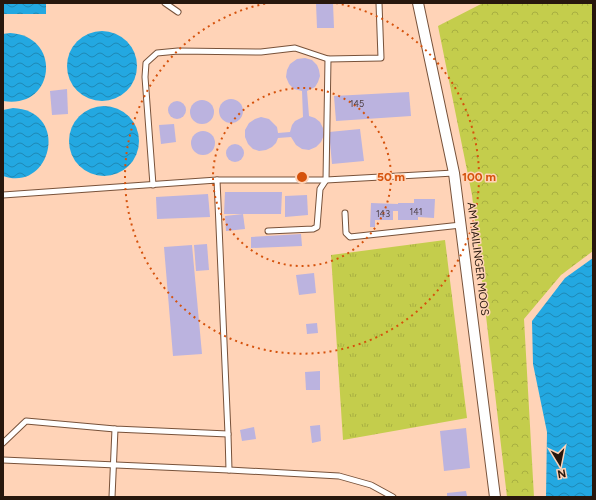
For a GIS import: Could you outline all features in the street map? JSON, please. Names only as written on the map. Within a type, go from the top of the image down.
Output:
[{"type":"street","name":"AM MAILINGER MOOS","points":[[418,3],[454,173],[495,497]]},
{"type":"lane","points":[[165,3],[178,12]]},
{"type":"lane","points":[[153,185],[145,77],[146,63],[157,53],[178,51],[261,52],[295,48],[328,59],[381,58],[379,3]]},
{"type":"lane","points":[[268,231],[314,230],[317,227],[320,189],[326,180],[328,59]]},
{"type":"lane","points":[[3,195],[217,180],[326,180],[454,173]]},
{"type":"lane","points":[[217,180],[228,434],[228,470]]},
{"type":"lane","points":[[345,213],[346,233],[350,237],[461,225]]},
{"type":"lane","points":[[3,443],[26,421],[115,429],[228,434]]},
{"type":"lane","points":[[112,497],[115,429]]},
{"type":"lane","points":[[3,460],[339,476],[371,485],[393,497]]},
{"type":"green space","points":[[483,3],[593,3],[593,251],[561,275],[524,319],[534,497],[507,497],[472,195],[438,26]]},
{"type":"green space","points":[[445,240],[467,418],[343,440],[331,255]]},
{"type":"water","points":[[3,3],[46,3],[46,14],[3,14]]},
{"type":"water","points":[[102,31],[115,34],[127,41],[134,53],[137,66],[134,79],[127,91],[115,98],[102,101],[89,98],[77,91],[70,79],[67,66],[70,53],[77,41],[89,34]]},
{"type":"water","points":[[10,33],[27,37],[39,46],[45,58],[46,72],[42,84],[33,95],[20,101],[3,101],[3,34]]},
{"type":"water","points":[[104,106],[117,109],[129,116],[136,128],[139,141],[136,154],[129,166],[117,173],[104,176],[91,173],[79,166],[72,154],[69,141],[72,128],[79,116],[91,109]]},
{"type":"water","points":[[13,108],[31,112],[43,122],[48,135],[48,150],[43,163],[33,173],[20,178],[3,176],[3,110]]},
{"type":"water","points":[[593,258],[593,497],[546,497],[547,432],[533,364],[532,321],[565,278]]},
{"type":"building","points":[[316,3],[333,3],[334,28],[317,28]]},
{"type":"building","points":[[305,58],[312,60],[317,65],[319,70],[320,76],[318,82],[315,87],[307,91],[309,116],[320,122],[323,128],[324,135],[321,142],[316,147],[309,150],[302,149],[296,145],[291,137],[278,138],[272,147],[266,150],[259,151],[253,149],[248,144],[245,137],[245,130],[249,123],[255,119],[261,117],[269,119],[277,127],[278,133],[290,132],[295,121],[303,117],[302,91],[294,89],[289,84],[286,77],[290,64],[297,59]]},
{"type":"building","points":[[67,89],[68,114],[52,115],[50,91]]},
{"type":"building","points":[[409,92],[411,116],[336,121],[334,96]]},
{"type":"building","points":[[231,99],[240,102],[243,111],[240,120],[231,123],[222,120],[219,111],[222,102]]},
{"type":"building","points":[[202,100],[211,103],[214,112],[211,121],[202,124],[193,121],[190,112],[193,103]]},
{"type":"building","points":[[177,101],[183,104],[186,110],[183,116],[177,119],[171,116],[168,110],[171,104]]},
{"type":"building","points":[[174,124],[176,142],[161,144],[159,125]]},
{"type":"building","points":[[360,129],[364,161],[332,164],[329,132]]},
{"type":"building","points":[[203,131],[212,134],[215,143],[212,152],[203,155],[194,152],[191,143],[194,134]]},
{"type":"building","points":[[235,144],[241,147],[244,153],[241,159],[235,162],[229,159],[226,153],[229,147]]},
{"type":"building","points":[[225,192],[282,192],[281,214],[224,214]]},
{"type":"building","points":[[208,194],[210,217],[157,219],[156,197]]},
{"type":"building","points":[[307,195],[308,215],[285,217],[285,196]]},
{"type":"building","points":[[414,199],[435,199],[434,218],[418,217],[418,220],[398,220],[398,211],[393,211],[393,220],[375,220],[375,227],[370,227],[371,203],[414,203]]},
{"type":"building","points":[[243,214],[245,229],[226,231],[225,216]]},
{"type":"building","points":[[301,234],[302,246],[251,248],[251,237]]},
{"type":"building","points":[[207,244],[209,270],[196,271],[194,245]]},
{"type":"building","points":[[192,245],[202,354],[173,356],[164,247]]},
{"type":"building","points":[[314,273],[316,293],[299,295],[296,275]]},
{"type":"building","points":[[317,323],[318,333],[307,334],[306,324]]},
{"type":"building","points":[[320,371],[320,390],[306,390],[305,372]]},
{"type":"building","points":[[320,425],[321,441],[312,443],[310,426]]},
{"type":"building","points":[[254,427],[256,439],[242,441],[240,430]]},
{"type":"building","points":[[466,428],[470,468],[444,471],[440,431]]},
{"type":"building","points":[[466,491],[467,496],[447,497],[447,493]]}]
